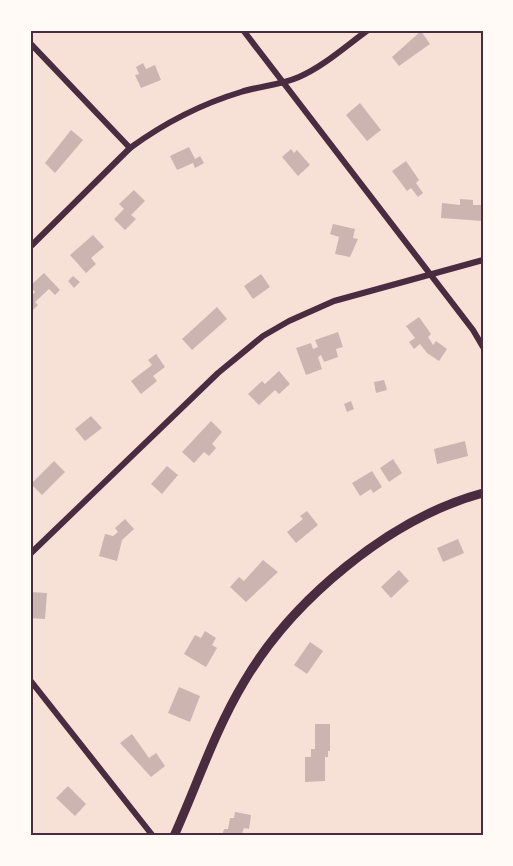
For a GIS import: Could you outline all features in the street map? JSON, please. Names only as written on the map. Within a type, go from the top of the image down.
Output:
[{"type":"street","points":[[243,30],[473,330],[483,347]]},
{"type":"street","points":[[30,247],[130,148],[186,114],[239,92],[281,82],[312,71],[368,30]]},
{"type":"street","points":[[30,43],[130,148]]},
{"type":"street","points":[[30,554],[218,373],[263,336],[289,321],[334,301],[483,260]]},
{"type":"street","points":[[174,836],[230,707],[261,655],[280,632],[344,570],[390,534],[417,518],[483,493]]},
{"type":"street","points":[[30,680],[153,836]]},
{"type":"building","points":[[421,31],[430,44],[399,66],[392,57]]},
{"type":"building","points":[[143,63],[146,69],[155,65],[161,80],[141,88],[135,75],[139,74],[136,67]]},
{"type":"building","points":[[360,103],[381,130],[367,141],[346,115]]},
{"type":"building","points":[[71,130],[83,140],[55,173],[45,163]]},
{"type":"building","points":[[189,147],[195,159],[200,156],[204,163],[195,168],[193,163],[177,170],[170,156]]},
{"type":"building","points":[[291,149],[294,153],[297,150],[310,165],[298,176],[282,157]]},
{"type":"building","points":[[406,161],[419,180],[416,183],[423,193],[418,197],[411,188],[407,191],[392,171]]},
{"type":"building","points":[[134,190],[145,201],[131,215],[136,219],[125,230],[114,219],[124,209],[119,204]]},
{"type":"building","points":[[460,199],[473,200],[473,205],[483,205],[483,221],[441,218],[442,203],[460,205]]},
{"type":"building","points":[[333,224],[355,229],[353,238],[358,239],[350,257],[335,254],[339,237],[330,234]]},
{"type":"building","points":[[93,235],[104,247],[91,258],[96,264],[86,273],[70,255]]},
{"type":"building","points":[[44,273],[60,290],[55,295],[49,289],[35,302],[38,305],[30,313],[30,297],[35,292],[30,286]]},
{"type":"building","points":[[261,274],[270,287],[253,299],[244,286]]},
{"type":"building","points":[[73,276],[80,282],[74,288],[68,281]]},
{"type":"building","points":[[217,307],[227,319],[192,350],[182,339]]},
{"type":"building","points":[[419,317],[431,334],[428,337],[433,345],[436,341],[447,349],[439,361],[427,353],[420,344],[414,349],[409,342],[415,338],[406,326]]},
{"type":"building","points":[[338,332],[343,347],[336,349],[338,357],[324,362],[321,355],[318,357],[322,369],[306,375],[296,348],[311,343],[313,349],[318,347],[315,340]]},
{"type":"building","points":[[156,354],[165,367],[153,376],[157,381],[141,394],[131,381],[152,365],[148,360]]},
{"type":"building","points":[[279,371],[290,384],[279,394],[275,390],[259,405],[248,394],[262,381],[265,384]]},
{"type":"building","points":[[384,380],[387,390],[376,393],[374,382]]},
{"type":"building","points":[[351,401],[354,409],[347,412],[344,404]]},
{"type":"building","points":[[91,416],[102,428],[85,441],[75,429]]},
{"type":"building","points":[[211,421],[222,432],[212,444],[216,448],[209,456],[204,452],[194,463],[182,452]]},
{"type":"building","points":[[465,441],[468,456],[437,464],[434,449]]},
{"type":"building","points":[[393,459],[402,473],[389,482],[380,468]]},
{"type":"building","points":[[54,461],[65,472],[42,495],[31,484]]},
{"type":"building","points":[[167,466],[178,475],[162,494],[151,484]]},
{"type":"building","points":[[372,471],[382,487],[373,493],[371,489],[360,496],[352,483]]},
{"type":"building","points":[[307,511],[318,525],[296,543],[287,532],[303,519],[300,516]]},
{"type":"building","points":[[125,519],[134,529],[122,540],[117,561],[99,556],[105,534],[113,536],[118,532],[115,528]]},
{"type":"building","points":[[458,539],[464,553],[443,562],[437,548]]},
{"type":"building","points":[[263,560],[278,572],[246,602],[230,587],[239,577],[244,581]]},
{"type":"building","points":[[399,570],[409,581],[391,598],[381,587]]},
{"type":"building","points":[[31,592],[47,593],[45,619],[30,618]]},
{"type":"building","points":[[205,631],[216,638],[212,645],[217,648],[206,667],[184,654],[195,635],[201,638]]},
{"type":"building","points":[[310,642],[323,651],[307,674],[294,665]]},
{"type":"building","points":[[179,687],[200,696],[190,722],[168,713]]},
{"type":"building","points":[[315,724],[330,724],[330,751],[328,751],[328,757],[325,757],[325,781],[305,782],[305,757],[311,757],[311,749],[315,749]]},
{"type":"building","points":[[132,734],[149,758],[156,753],[165,766],[151,777],[120,743]]},
{"type":"building","points":[[68,786],[86,804],[75,816],[56,798]]},
{"type":"building","points":[[235,812],[251,815],[249,829],[244,828],[242,834],[238,836],[222,836],[224,829],[228,829],[230,818],[234,818]]}]
